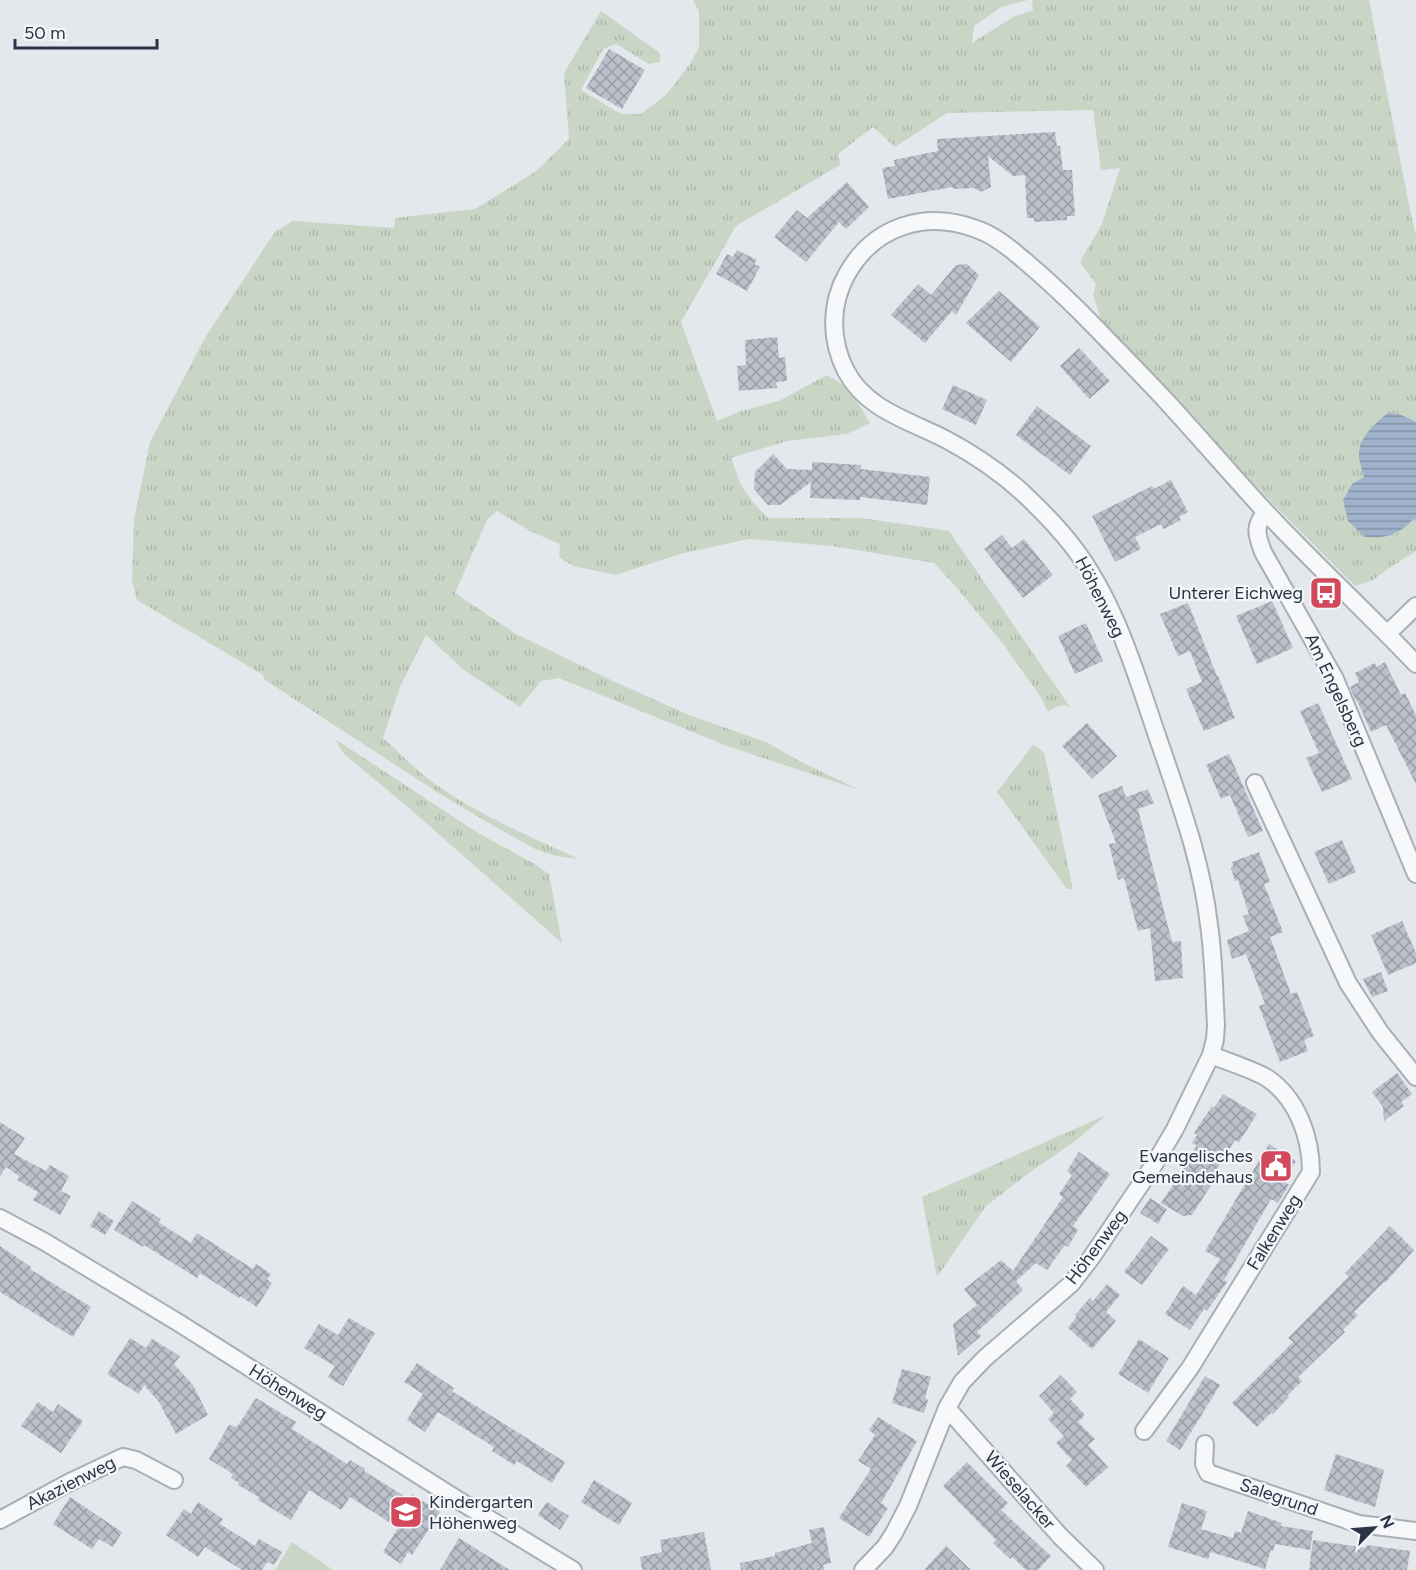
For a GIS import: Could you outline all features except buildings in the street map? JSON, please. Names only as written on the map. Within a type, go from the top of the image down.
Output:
[{"type":"street","name":"Höhenweg","points":[[863,1570],[885,1547],[894,1533],[908,1506],[947,1408],[962,1382],[976,1366],[1071,1284],[1155,1163],[1175,1129],[1211,1056],[1216,1032],[1209,925],[1199,868],[1189,830],[1132,663],[1108,605],[1074,548],[1023,493],[987,463],[946,440],[897,417],[858,389],[841,361],[834,332],[835,303],[848,273],[872,243],[890,231],[907,224],[927,220],[954,223],[977,229],[1000,240],[1073,305],[1169,404],[1266,512],[1416,664]]},
{"type":"street","name":"Am Engelsberg","points":[[1266,512],[1257,525],[1258,538],[1263,552],[1335,679],[1416,874]]},
{"type":"street","points":[[1387,634],[1416,606]]},
{"type":"street","points":[[1255,783],[1348,983],[1380,1032],[1416,1077]]},
{"type":"street","name":"Falkenweg","points":[[1144,1431],[1190,1368],[1311,1172],[1307,1136],[1286,1095],[1265,1077],[1211,1056]]},
{"type":"street","name":"Höhenweg","points":[[0,1218],[45,1242],[179,1323],[573,1570]]},
{"type":"street","name":"Wieselacker","points":[[947,1408],[1060,1536],[1095,1570]]},
{"type":"street","name":"Salegrund","points":[[1205,1444],[1203,1459],[1208,1473],[1359,1524],[1416,1531]]},
{"type":"street","name":"Akazienweg","points":[[0,1520],[68,1483],[123,1457],[136,1460],[174,1480]]},
{"type":"green space","points":[[693,0],[1028,0],[1001,7],[974,26],[972,43],[1013,17],[1033,10],[1032,0],[1369,0],[1416,235],[1416,422],[1358,455],[1364,477],[1352,484],[1394,535],[1416,517],[1416,551],[1373,580],[1355,586],[1275,506],[1101,319],[1093,295],[1096,284],[1080,262],[1102,224],[1120,168],[1101,170],[1093,110],[947,113],[895,147],[873,127],[838,154],[840,165],[736,226],[681,322],[717,421],[738,412],[779,401],[827,375],[849,388],[870,423],[847,434],[787,441],[731,458],[741,485],[768,518],[862,518],[949,531],[1070,707],[1058,706],[1048,712],[1042,699],[1004,645],[934,563],[832,546],[749,539],[680,554],[616,575],[573,566],[559,557],[560,544],[532,532],[497,511],[487,520],[455,593],[516,634],[689,715],[768,743],[801,762],[860,790],[730,747],[559,678],[541,681],[520,707],[464,670],[426,635],[400,687],[383,738],[435,784],[469,806],[579,859],[556,856],[537,850],[487,822],[265,680],[263,675],[137,600],[132,581],[134,520],[150,442],[206,336],[275,232],[293,221],[394,228],[395,218],[475,209],[535,172],[569,139],[564,73],[601,11],[660,53],[660,62],[649,64],[616,44],[603,49],[581,90],[621,114],[641,114],[666,95],[690,64],[699,47],[699,11]]},
{"type":"green space","points":[[335,739],[478,833],[549,874],[562,943],[344,754]]},
{"type":"green space","points":[[1033,745],[1044,752],[1073,889],[1067,889],[997,792]]},
{"type":"green space","points":[[1106,1115],[1074,1142],[986,1206],[937,1277],[922,1197]]},
{"type":"green space","points":[[292,1542],[333,1570],[275,1570]]},
{"type":"water","points":[[1388,413],[1399,414],[1416,422],[1416,517],[1404,528],[1388,536],[1365,537],[1348,521],[1343,500],[1352,484],[1364,477],[1359,451],[1364,438]]},
{"type":"place","name":"Unterer Eichweg","points":[[1326,593]]},
{"type":"place","name":"Evangelisches Gemeindehaus","points":[[1276,1166]]},
{"type":"place","name":"Kindergarten Höhenweg","points":[[406,1512]]}]
